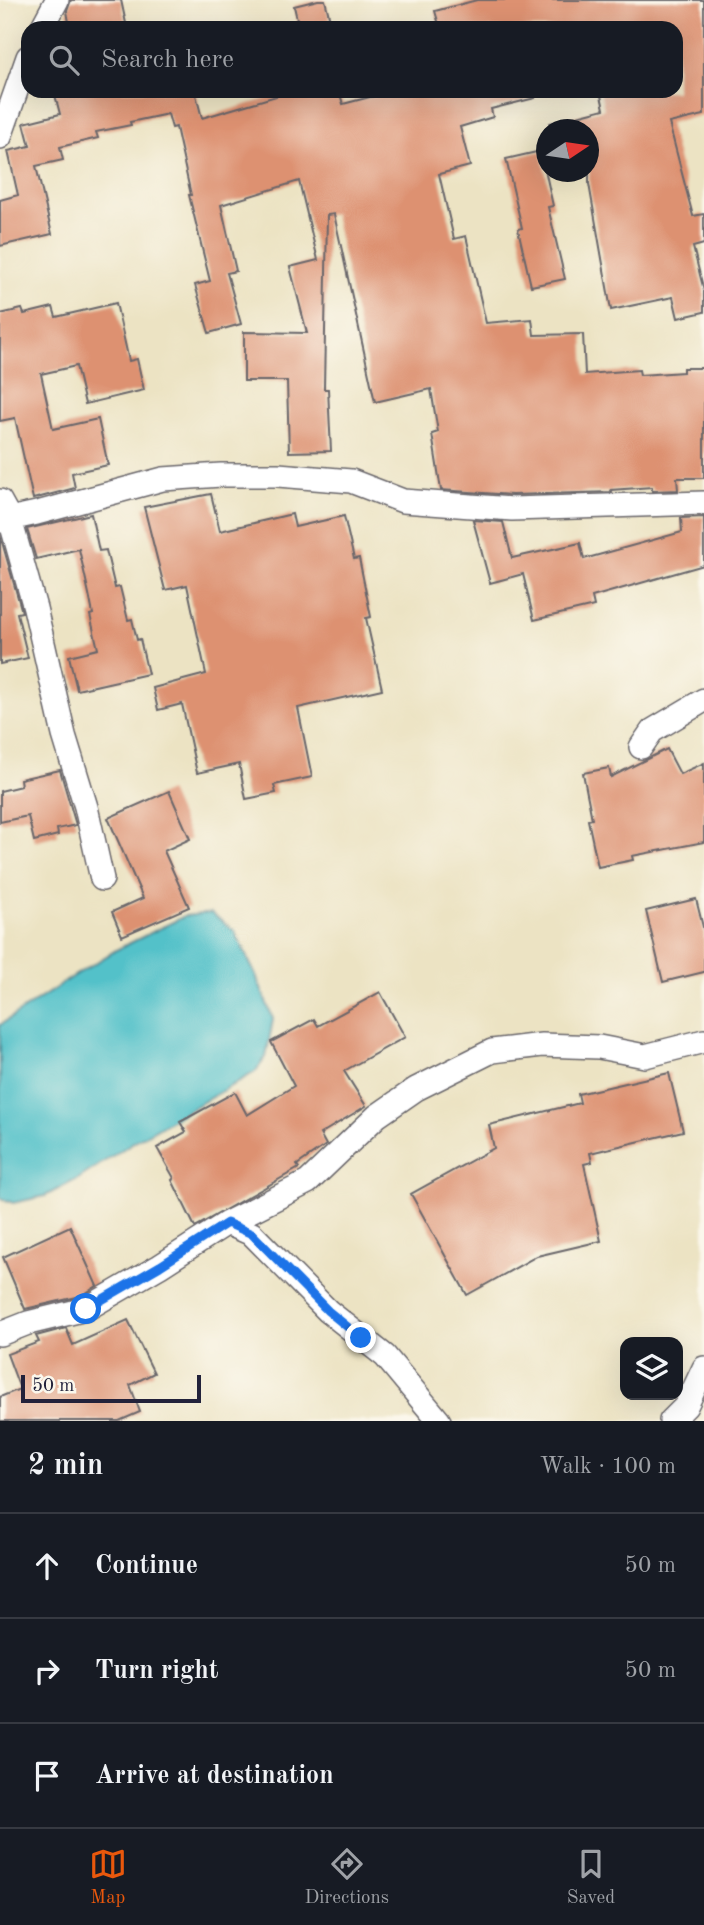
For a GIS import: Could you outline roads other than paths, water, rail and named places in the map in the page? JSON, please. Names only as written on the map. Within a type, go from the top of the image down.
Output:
[{"type":"street","points":[[46,21],[57,0]]},
{"type":"street","points":[[0,136],[5,111],[21,73]]},
{"type":"street","points":[[102,879],[86,807],[64,735],[36,608],[3,514],[163,479],[220,475],[278,475],[351,481],[403,501],[512,509],[704,503]]},
{"type":"street","points":[[641,747],[652,731],[704,700]]},
{"type":"street","points":[[0,1334],[28,1323],[86,1309],[227,1223],[309,1182],[377,1116],[416,1089],[492,1051],[542,1045],[599,1047],[645,1056],[704,1041]]},
{"type":"street","points":[[227,1223],[252,1234],[328,1311],[385,1356],[439,1421]]},
{"type":"street","points":[[671,1421],[686,1406],[704,1368]]},
{"type":"water","points":[[211,913],[235,931],[273,1019],[266,1057],[255,1072],[135,1141],[78,1179],[45,1196],[13,1203],[0,1198],[0,1025],[118,949],[185,916]]}]
